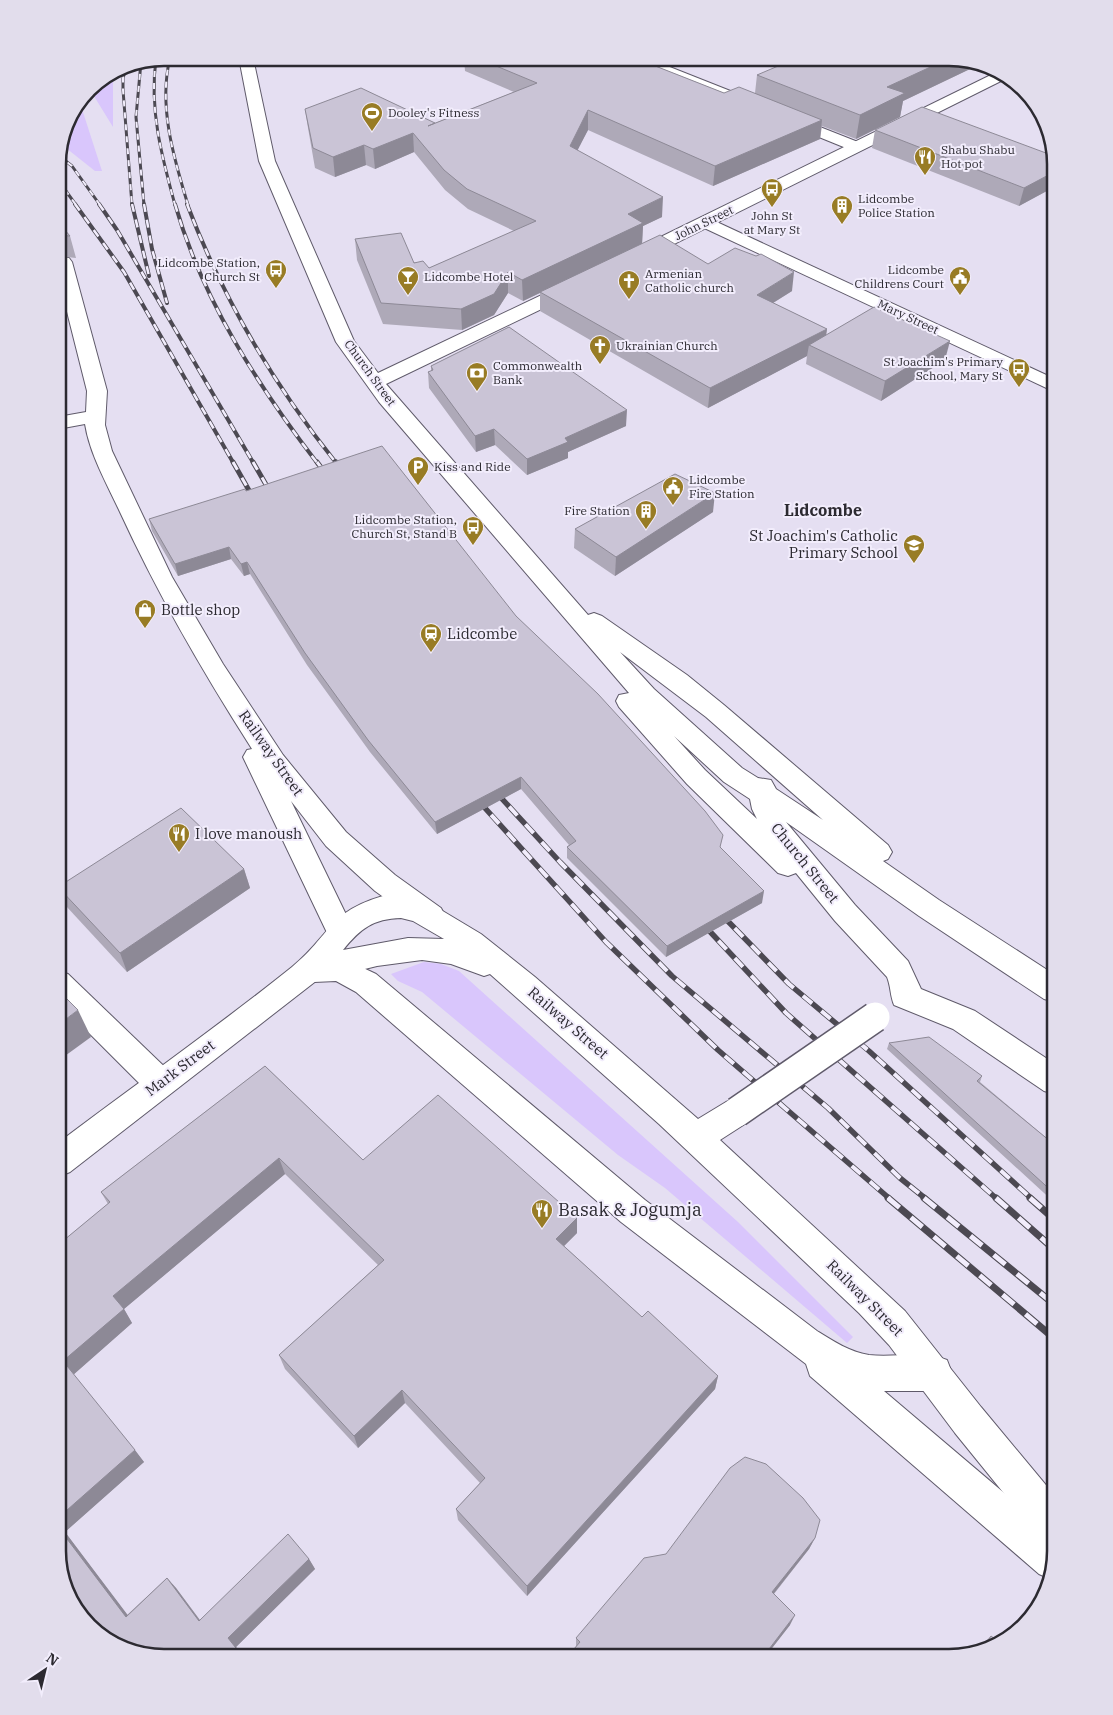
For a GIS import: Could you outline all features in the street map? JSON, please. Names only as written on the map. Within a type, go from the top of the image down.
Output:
[{"type":"street","name":"Church Street","points":[[248,66],[268,161],[346,342],[374,382],[551,589]]},
{"type":"street","points":[[655,66],[747,103]]},
{"type":"street","name":"John Street","points":[[619,264],[856,147],[998,80]]},
{"type":"street","points":[[774,113],[856,147]]},
{"type":"street","name":"Mary Street","points":[[706,222],[1047,382]]},
{"type":"street","name":"Railway Street","points":[[66,273],[98,391],[95,416],[96,432],[102,451],[161,577],[213,668],[274,762],[336,839],[384,883],[471,944],[526,986],[697,1137],[891,1322],[934,1373],[975,1428],[1047,1514]]},
{"type":"street","points":[[374,382],[593,277]]},
{"type":"street","points":[[66,422],[95,416]]},
{"type":"street","points":[[551,589],[691,691],[872,848],[1046,983]]},
{"type":"street","points":[[551,589],[645,695],[733,775],[763,795]]},
{"type":"street","points":[[551,589],[571,629],[588,653],[696,777],[781,860],[845,913]]},
{"type":"street","points":[[590,619],[657,677],[752,766],[758,775],[763,795]]},
{"type":"street","name":"Railway Street","points":[[213,668],[340,931],[357,971]]},
{"type":"street","name":"Church Street","points":[[763,795],[765,810],[775,828],[845,913],[898,969],[906,986],[905,996]]},
{"type":"street","name":"Church Street","points":[[763,795],[823,833],[929,908],[1046,983]]},
{"type":"street","name":"Mark Street","points":[[66,1156],[309,972],[340,931],[356,918],[392,907],[404,907],[430,916]]},
{"type":"street","points":[[309,972],[340,969],[357,971],[406,948],[428,948],[471,958],[526,986]]},
{"type":"street","points":[[357,971],[560,1150],[633,1211],[804,1343],[838,1364],[869,1373],[934,1373]]},
{"type":"street","points":[[66,991],[160,1083]]},
{"type":"street","points":[[697,1137],[737,1112],[905,996],[964,1020],[1047,1075]]},
{"type":"street","points":[[765,1314],[1047,1555]]},
{"type":"shaded area","points":[[113,81],[113,127],[94,96]]},
{"type":"shaded area","points":[[83,111],[102,171],[95,171],[68,149],[71,133]]},
{"type":"shaded area","points":[[424,962],[441,964],[459,971],[738,1222],[853,1337],[847,1343],[665,1188],[618,1155],[422,992],[398,981],[391,974]]},
{"type":"building","points":[[496,66],[655,66],[724,93],[739,87],[822,120],[715,166],[588,110],[570,146],[663,197],[628,214],[643,223],[522,280],[508,272],[494,294],[461,309],[381,303],[355,239],[401,233],[414,263],[423,261],[429,268],[536,221],[467,189],[444,170],[413,133],[373,149],[364,145],[333,157],[313,148],[305,109],[361,88],[435,123],[428,126],[537,83]]},
{"type":"building","points":[[778,66],[933,66],[887,87],[905,93],[860,115],[757,75]]},
{"type":"building","points":[[922,107],[1046,153],[1047,176],[1024,188],[875,130]]},
{"type":"building","points":[[660,235],[708,264],[735,248],[756,256],[761,254],[794,272],[757,295],[827,329],[710,388],[540,292]]},
{"type":"building","points":[[874,307],[950,341],[885,381],[809,345]]},
{"type":"building","points":[[509,327],[627,410],[565,438],[568,442],[527,459],[494,429],[475,436],[428,372],[433,370],[431,366]]},
{"type":"building","points":[[382,446],[516,616],[598,694],[705,811],[723,835],[720,847],[764,891],[667,946],[567,847],[576,841],[521,777],[435,822],[368,740],[305,653],[247,562],[241,564],[229,547],[175,564],[149,519],[245,489],[246,491]]},
{"type":"building","points":[[675,474],[715,493],[616,557],[575,529]]},
{"type":"building","points":[[181,808],[244,869],[120,953],[66,896],[66,882]]},
{"type":"building","points":[[66,998],[78,1010],[66,1019]]},
{"type":"building","points":[[929,1037],[982,1076],[977,1081],[1047,1139],[1047,1187],[889,1043]]},
{"type":"building","points":[[265,1066],[363,1160],[438,1095],[577,1218],[556,1239],[642,1317],[648,1311],[718,1376],[527,1586],[456,1509],[485,1478],[402,1390],[354,1436],[279,1355],[384,1260],[279,1158],[113,1296],[124,1309],[66,1358],[66,1238],[110,1202],[101,1192]]},
{"type":"building","points":[[66,1365],[135,1450],[66,1511]]},
{"type":"building","points":[[745,1457],[766,1464],[803,1498],[820,1520],[815,1538],[772,1592],[795,1615],[769,1649],[574,1649],[580,1642],[576,1638],[644,1558],[666,1554],[730,1468]]},
{"type":"building","points":[[288,1534],[309,1559],[228,1638],[237,1649],[158,1649],[133,1644],[121,1639],[91,1615],[76,1594],[68,1570],[66,1538],[126,1617],[167,1578],[199,1621]]},
{"type":"railway","points":[[169,66],[166,95],[169,132],[188,205]]},
{"type":"railway","points":[[155,67],[154,97],[158,133],[175,205]]},
{"type":"railway","points":[[140,70],[136,117],[144,205]]},
{"type":"railway","points":[[124,75],[123,90],[132,205]]},
{"type":"railway","points":[[66,161],[72,166],[100,205]]},
{"type":"railway","points":[[66,191],[76,205]]},
{"type":"railway","points":[[75,204],[124,272],[234,464]]},
{"type":"railway","points":[[99,204],[117,230],[254,464]]},
{"type":"railway","points":[[132,204],[149,276]]},
{"type":"railway","points":[[144,204],[152,249],[167,303]]},
{"type":"railway","points":[[175,204],[200,274],[234,340],[274,404],[318,464]]},
{"type":"railway","points":[[187,204],[217,274],[252,340],[292,403],[337,464]]},
{"type":"railway","points":[[233,462],[255,501]]},
{"type":"railway","points":[[253,462],[272,495]]},
{"type":"railway","points":[[317,462],[329,478]]},
{"type":"railway","points":[[336,462],[344,472]]},
{"type":"railway","points":[[493,789],[560,862],[672,976],[828,1108],[900,1178],[926,1199]]},
{"type":"railway","points":[[475,797],[606,942],[718,1050],[890,1199]]},
{"type":"railway","points":[[718,911],[789,984],[869,1051],[1032,1199]]},
{"type":"railway","points":[[702,923],[786,1013],[997,1199]]},
{"type":"railway","points":[[888,1198],[1047,1332]]},
{"type":"railway","points":[[924,1198],[1047,1298]]},
{"type":"railway","points":[[996,1198],[1047,1243]]},
{"type":"railway","points":[[1030,1198],[1047,1213]]},
{"type":"place","name":"Dooley's Fitness","points":[[372,132]]},
{"type":"place","name":"Shabu Shabu Hot pot","points":[[925,176]]},
{"type":"place","name":"John St at Mary St","points":[[772,208]]},
{"type":"place","name":"Lidcombe Police Station","points":[[842,225]]},
{"type":"place","name":"Lidcombe Station, Church St","points":[[276,289]]},
{"type":"place","name":"Lidcombe Hotel","points":[[408,296]]},
{"type":"place","name":"Lidcombe Childrens Court","points":[[960,296]]},
{"type":"place","name":"Armenian Catholic church","points":[[629,300]]},
{"type":"place","name":"Ukrainian Church","points":[[600,365]]},
{"type":"place","name":"St Joachim's Primary School, Mary St","points":[[1019,388]]},
{"type":"place","name":"Commonwealth Bank","points":[[477,392]]},
{"type":"place","name":"Kiss and Ride","points":[[418,486]]},
{"type":"place","name":"Lidcombe Fire Station","points":[[673,506]]},
{"type":"place","name":"Fire Station","points":[[646,530]]},
{"type":"place","name":"Lidcombe Station, Church St, Stand B","points":[[473,546]]},
{"type":"place","name":"St Joachim's Catholic Primary School","points":[[914,564]]},
{"type":"place","name":"Bottle shop","points":[[145,629]]},
{"type":"place","name":"Lidcombe","points":[[431,653]]},
{"type":"place","name":"I love manoush","points":[[179,853]]},
{"type":"place","name":"Basak & Jogumja","points":[[542,1229]]},
{"type":"district","name":"Lidcombe","points":[[823,510]]}]
